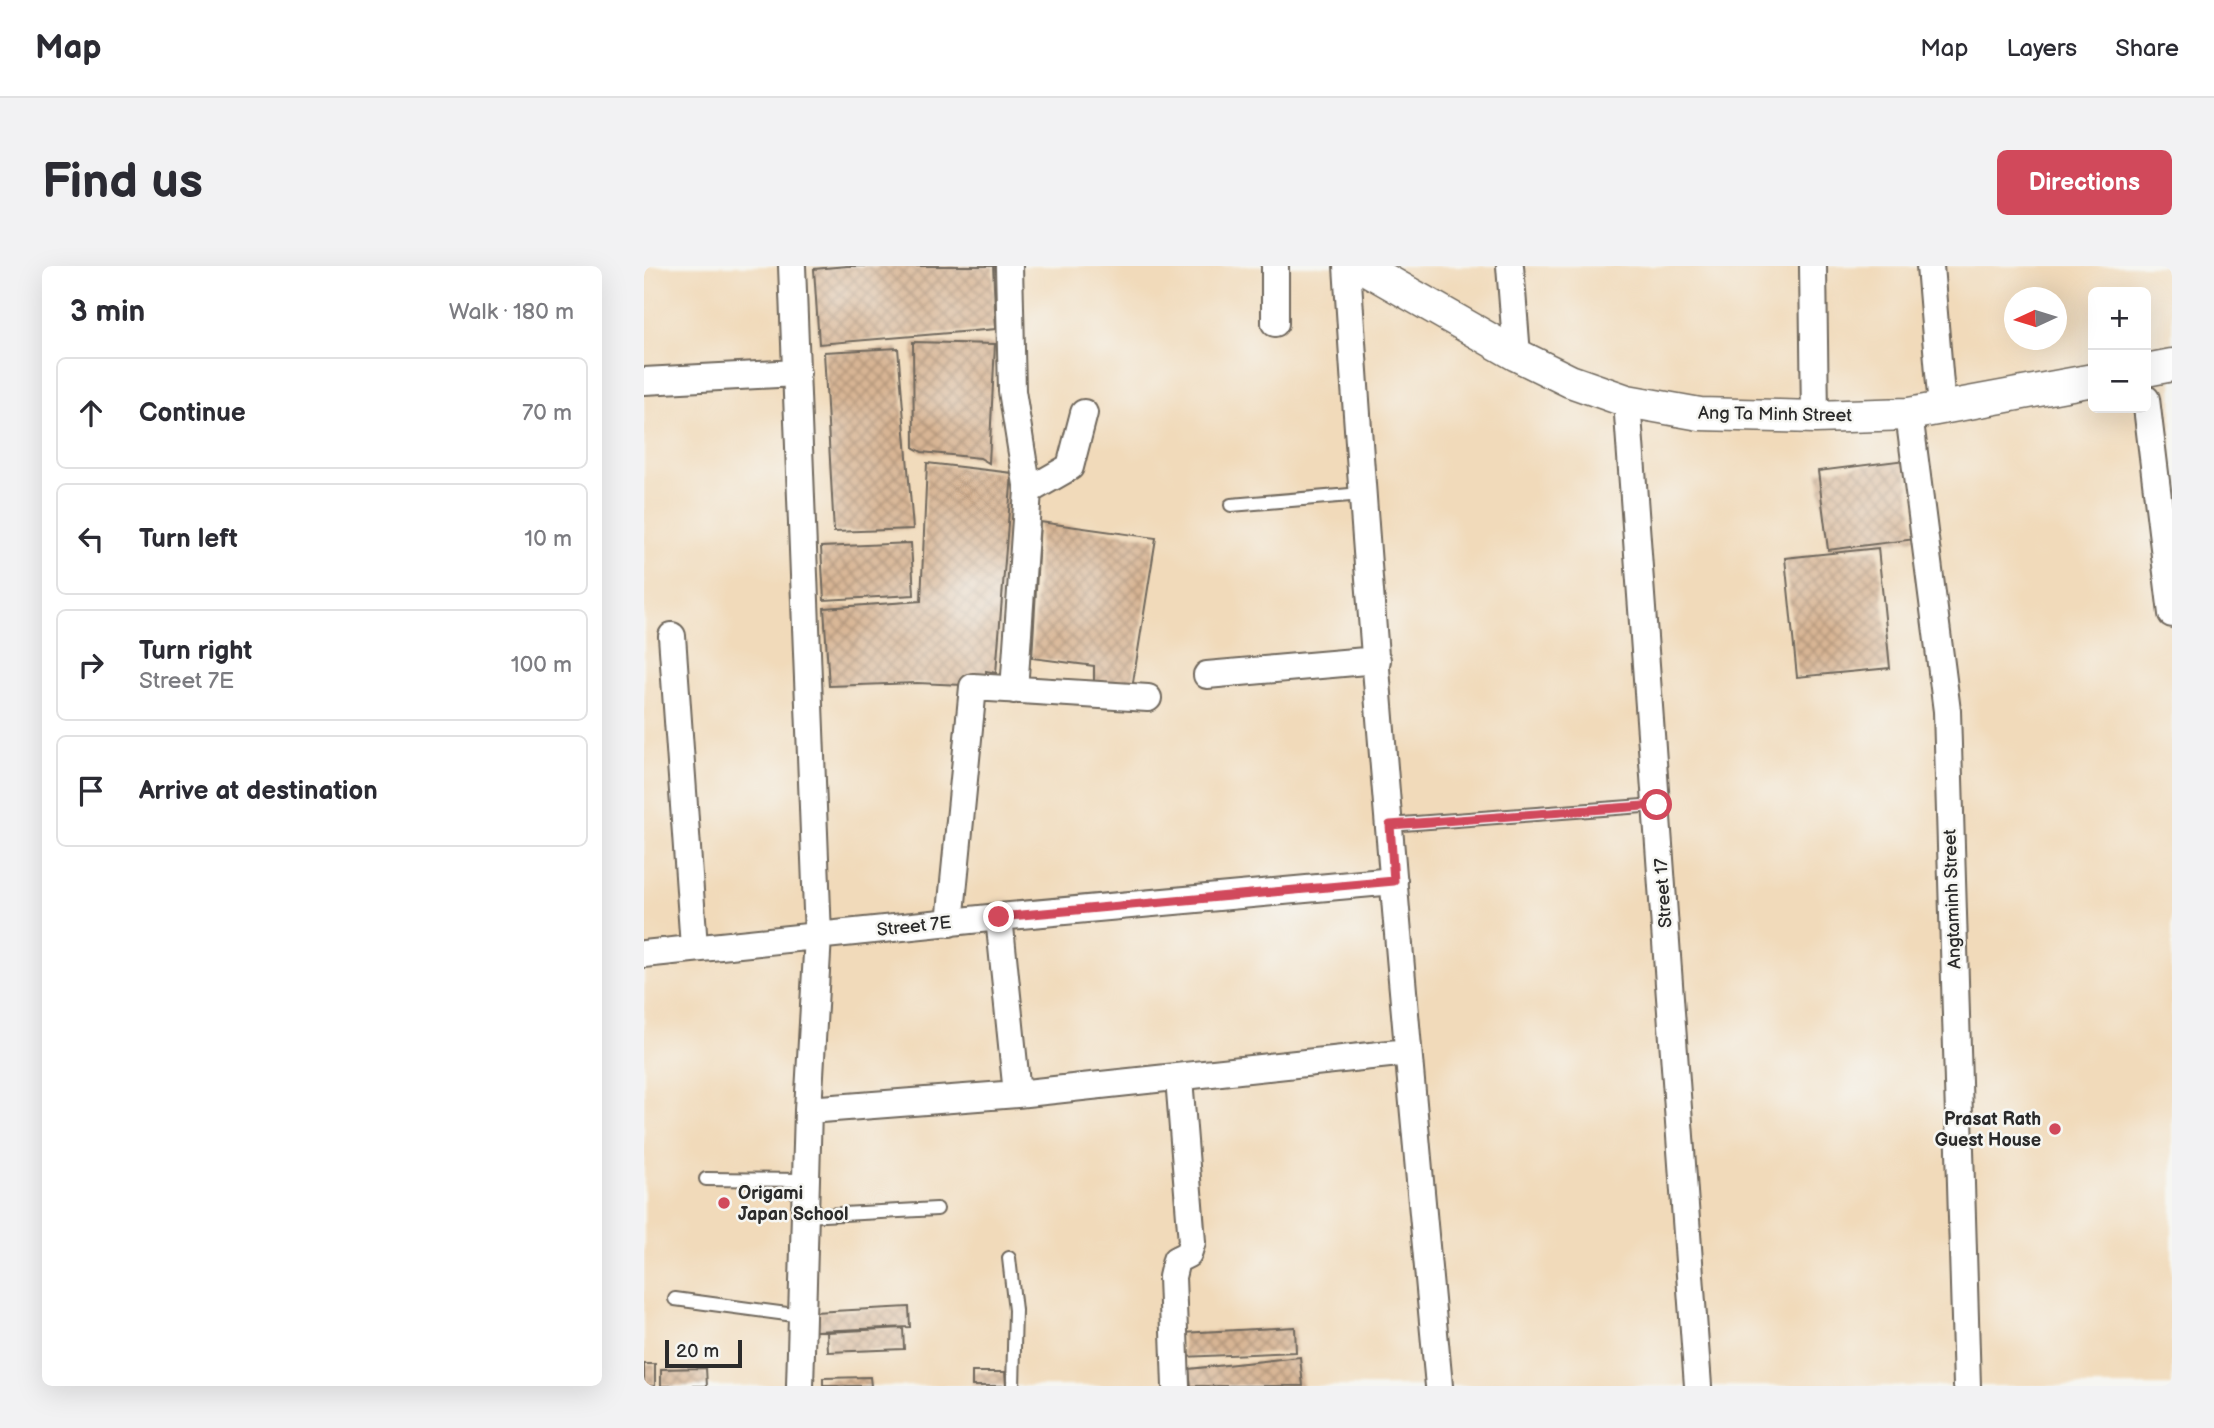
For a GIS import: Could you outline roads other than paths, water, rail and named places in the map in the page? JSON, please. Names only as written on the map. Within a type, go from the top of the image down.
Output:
[{"type":"street","points":[[792,266],[818,936],[807,1110],[800,1386]]},
{"type":"street","points":[[1009,266],[1012,391],[1028,491],[1014,690]]},
{"type":"street","points":[[1275,266],[1275,323]]},
{"type":"street","points":[[1347,266],[1362,494],[1408,1052],[1439,1386]]},
{"type":"street","name":"Ang Ta Minh Street","points":[[1361,266],[1517,355],[1570,380],[1627,401],[1700,414],[1815,417],[1909,414],[2088,381]]},
{"type":"street","points":[[1510,266],[1517,355]]},
{"type":"street","points":[[1813,266],[1815,417]]},
{"type":"street","points":[[1930,266],[1942,408]]},
{"type":"street","points":[[2151,369],[2172,365]]},
{"type":"street","points":[[644,381],[797,373]]},
{"type":"street","name":"Street 17","points":[[1627,401],[1698,1386]]},
{"type":"street","points":[[1028,491],[1070,467],[1084,413]]},
{"type":"street","points":[[2148,413],[2172,614]]},
{"type":"street","name":"Angtaminh Street","points":[[1909,414],[1947,710],[1967,1386]]},
{"type":"street","points":[[672,636],[694,947]]},
{"type":"street","points":[[1207,675],[1377,660]]},
{"type":"street","points":[[950,923],[973,687],[1148,698]]},
{"type":"street","name":"Street 7E","points":[[644,954],[999,917],[1394,881]]},
{"type":"street","points":[[999,917],[1017,1094]]},
{"type":"street","points":[[807,1110],[1017,1094],[1408,1052]]},
{"type":"street","points":[[1176,1386],[1172,1277],[1176,1260],[1188,1254],[1192,1242],[1179,1078]]},
{"type":"lane","points":[[1231,505],[1362,494]]},
{"type":"lane","points":[[1390,825],[1657,805]]},
{"type":"lane","points":[[706,1179],[806,1180]]},
{"type":"lane","points":[[805,1216],[937,1209]]},
{"type":"lane","points":[[1009,1258],[1015,1310],[1013,1386]]},
{"type":"lane","points":[[675,1299],[802,1316]]},
{"type":"place","name":"Prasat Rath Guest House","points":[[2055,1129]]},
{"type":"place","name":"Origami Japan School","points":[[724,1203]]}]
